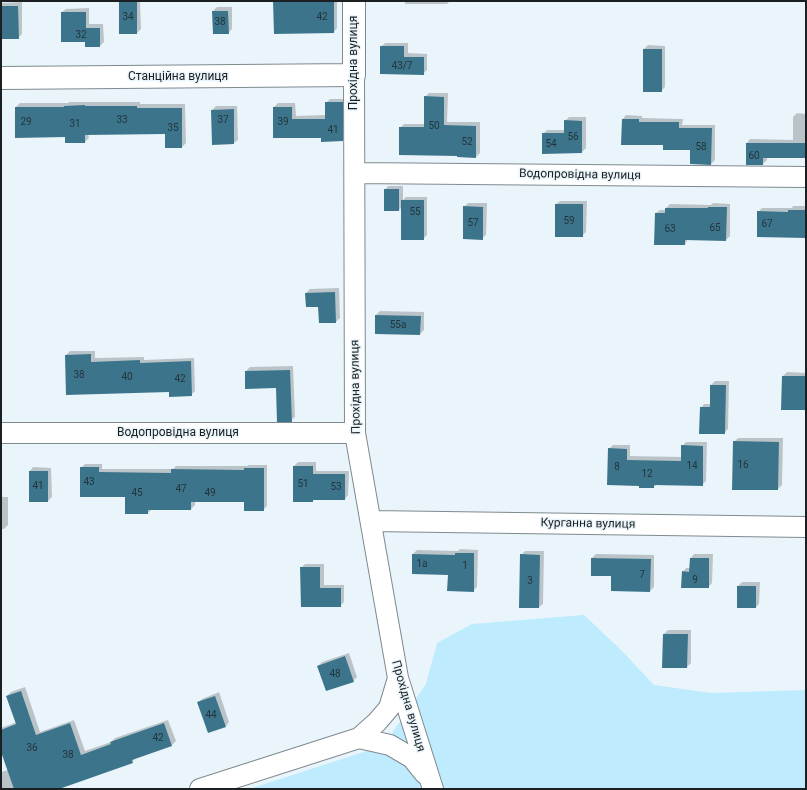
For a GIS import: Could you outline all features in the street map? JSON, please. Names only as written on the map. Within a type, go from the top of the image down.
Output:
[{"type":"street","name":"Прохідна вулиця","points":[[354,1],[355,433],[398,678],[431,784]]},
{"type":"street","name":"Станційна вулиця","points":[[1,78],[354,75]]},
{"type":"street","name":"Водопровідна вулиця","points":[[355,173],[806,177]]},
{"type":"street","name":"Водопровідна вулиця","points":[[1,433],[355,433]]},
{"type":"street","name":"Курганна вулиця","points":[[371,521],[806,527]]},
{"type":"street","points":[[200,789],[359,738],[377,722],[389,708],[398,678]]},
{"type":"street","points":[[359,738],[390,745],[406,754],[412,758],[431,784]]},
{"type":"shaded area","points":[[584,615],[622,651],[654,685],[711,693],[806,690],[806,789],[249,789],[367,751],[390,736],[426,684],[437,643],[472,624]]},
{"type":"building","points":[[119,1],[137,1],[137,34],[119,34]]},
{"type":"building","points":[[273,1],[334,1],[334,33],[274,34]]},
{"type":"building","points":[[1,6],[18,6],[19,39],[1,39]]},
{"type":"building","points":[[212,11],[228,11],[229,34],[213,34]]},
{"type":"building","points":[[61,12],[86,12],[86,28],[100,28],[100,47],[85,47],[85,42],[61,42]]},
{"type":"building","points":[[380,46],[404,46],[404,57],[424,57],[424,75],[380,74]]},
{"type":"building","points":[[643,49],[662,49],[662,92],[643,92]]},
{"type":"building","points":[[424,96],[444,97],[444,125],[476,126],[476,158],[457,156],[399,155],[399,127],[424,127]]},
{"type":"building","points":[[325,102],[343,102],[343,141],[321,142],[321,138],[273,138],[273,107],[292,107],[292,119],[325,119]]},
{"type":"building","points":[[85,105],[137,106],[137,108],[182,108],[182,148],[165,148],[165,134],[85,135],[85,143],[65,143],[65,137],[15,138],[15,107],[64,107]]},
{"type":"building","points":[[234,109],[234,144],[212,145],[211,110]]},
{"type":"building","points":[[622,119],[639,119],[639,122],[679,122],[679,128],[712,128],[711,165],[690,164],[690,150],[663,150],[663,145],[621,145]]},
{"type":"building","points":[[564,120],[582,121],[582,153],[542,154],[542,133],[564,133]]},
{"type":"building","points":[[746,143],[806,143],[806,158],[763,158],[763,165],[746,165]]},
{"type":"building","points":[[384,189],[399,189],[399,211],[384,211]]},
{"type":"building","points":[[401,200],[424,200],[424,240],[401,240]]},
{"type":"building","points":[[555,204],[583,204],[583,237],[555,237]]},
{"type":"building","points":[[463,206],[483,207],[483,240],[463,239]]},
{"type":"building","points":[[727,207],[726,241],[685,240],[685,245],[654,245],[655,213],[665,213],[665,208]]},
{"type":"building","points":[[788,210],[806,210],[806,238],[757,237],[757,211],[788,212]]},
{"type":"building","points":[[335,292],[336,323],[319,323],[318,307],[306,307],[305,293]]},
{"type":"building","points":[[375,315],[421,316],[420,335],[375,334]]},
{"type":"building","points":[[91,354],[91,362],[140,360],[140,363],[191,361],[192,396],[169,397],[169,392],[66,395],[65,355]]},
{"type":"building","points":[[290,370],[292,422],[277,422],[276,388],[245,389],[245,371]]},
{"type":"building","points":[[782,376],[806,376],[806,410],[781,410]]},
{"type":"building","points":[[710,385],[726,385],[725,434],[699,434],[700,407],[710,407]]},
{"type":"building","points":[[733,441],[779,442],[778,490],[732,490]]},
{"type":"building","points":[[681,445],[703,446],[703,486],[654,485],[654,488],[639,488],[639,486],[607,485],[608,448],[627,449],[627,460],[681,461]]},
{"type":"building","points":[[293,466],[313,466],[313,474],[345,474],[345,500],[313,500],[313,502],[293,502]]},
{"type":"building","points":[[80,467],[99,467],[99,472],[171,473],[171,469],[244,470],[244,468],[264,468],[264,511],[244,511],[244,502],[191,502],[191,510],[148,510],[148,514],[125,514],[125,497],[80,497]]},
{"type":"building","points":[[29,471],[48,471],[48,502],[29,502]]},
{"type":"building","points":[[455,553],[474,553],[474,592],[447,591],[448,575],[412,574],[412,554],[455,555]]},
{"type":"building","points":[[520,554],[540,555],[539,608],[519,608]]},
{"type":"building","points":[[591,558],[651,559],[650,592],[611,591],[611,576],[591,576]]},
{"type":"building","points":[[690,558],[709,558],[709,588],[681,588],[682,571],[689,572]]},
{"type":"building","points":[[300,567],[320,567],[320,588],[341,588],[341,607],[301,607]]},
{"type":"building","points":[[737,586],[756,586],[756,608],[737,608]]},
{"type":"building","points":[[663,634],[688,634],[687,668],[662,668]]},
{"type":"building","points":[[345,656],[354,682],[326,691],[317,666]]},
{"type":"building","points":[[21,691],[36,735],[70,723],[81,755],[111,744],[110,742],[164,723],[172,746],[132,760],[133,763],[59,789],[14,789],[1,752],[1,730],[16,724],[6,696]]},
{"type":"building","points":[[215,696],[226,727],[208,733],[197,702]]}]
